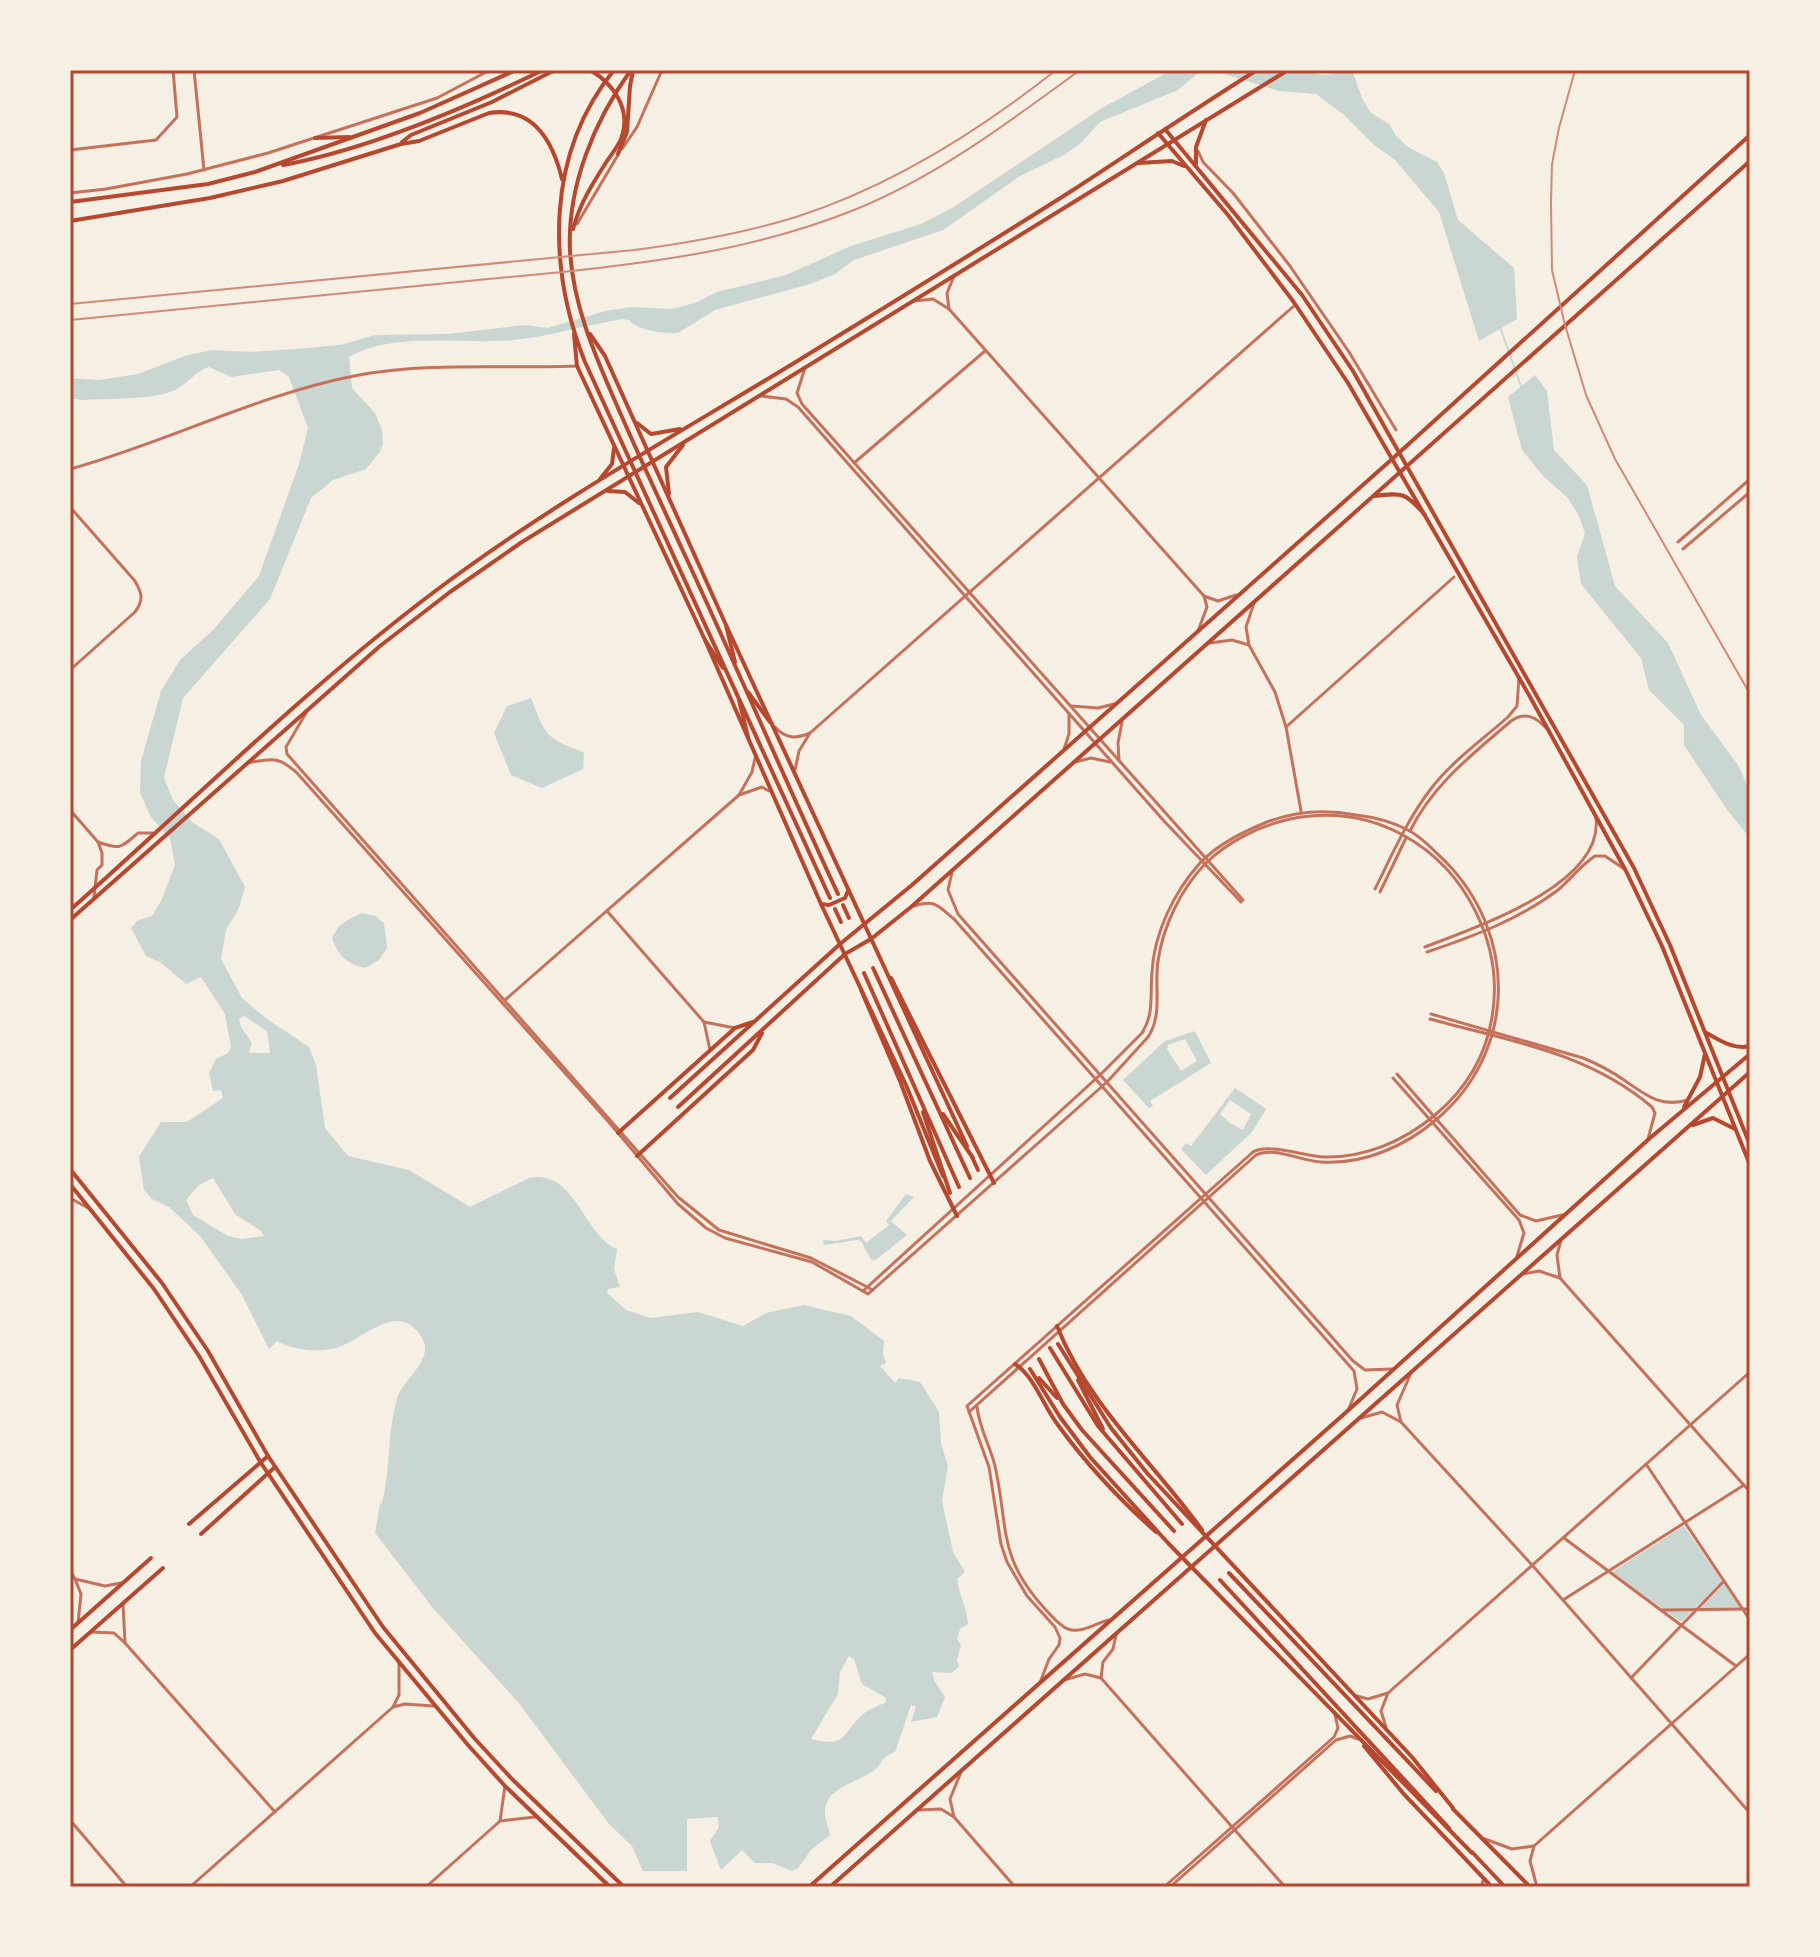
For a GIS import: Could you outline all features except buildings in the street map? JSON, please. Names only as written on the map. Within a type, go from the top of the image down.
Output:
[{"type":"main road","points":[[268,168],[420,113],[516,70]]},
{"type":"main road","points":[[70,201],[208,184],[326,157],[487,98],[543,70]]},
{"type":"main road","points":[[401,144],[411,135],[492,102],[555,70]]},
{"type":"main road","points":[[570,238],[579,207],[622,138],[621,99],[603,78],[590,70]]},
{"type":"main road","points":[[614,70],[585,116],[573,143],[562,182],[557,218],[562,284],[569,319],[585,362],[830,898]]},
{"type":"main road","points":[[618,154],[627,132],[632,70]]},
{"type":"main road","points":[[632,70],[614,93],[589,147],[571,219],[570,250],[581,314],[596,356],[838,894]]},
{"type":"main road","points":[[70,910],[186,803],[371,642],[435,591],[598,482],[1074,189],[1257,70]]},
{"type":"main road","points":[[70,920],[380,646],[450,592],[522,542],[1288,70]]},
{"type":"main road","points":[[70,221],[254,188],[419,141],[489,113],[513,113],[532,123],[547,138],[556,154],[562,182]]},
{"type":"main road","points":[[1197,167],[1196,147],[1206,120]]},
{"type":"main road","points":[[1165,129],[1302,295],[1353,371],[1634,868],[1670,945],[1750,1145]]},
{"type":"main road","points":[[1158,133],[1228,215],[1348,383],[1550,731],[1626,871],[1662,946],[1750,1165]]},
{"type":"main road","points":[[670,1098],[840,944],[912,885],[1400,453],[1750,135]]},
{"type":"main road","points":[[315,138],[355,136]]},
{"type":"main road","points":[[1135,164],[1172,161],[1187,167]]},
{"type":"main road","points":[[678,1107],[845,954],[871,939],[953,870],[1750,161]]},
{"type":"main road","points":[[585,327],[605,356],[770,722],[978,1170]]},
{"type":"main road","points":[[574,334],[577,366],[705,640],[821,904],[857,976],[950,1194],[916,1091]]},
{"type":"main road","points":[[634,421],[651,434],[682,429]]},
{"type":"main road","points":[[670,499],[666,467],[685,443]]},
{"type":"main road","points":[[598,482],[612,464],[614,446]]},
{"type":"main road","points":[[605,491],[625,492],[642,504]]},
{"type":"main road","points":[[1372,497],[1399,493],[1410,497],[1425,515]]},
{"type":"main road","points":[[726,625],[738,676]]},
{"type":"main road","points":[[705,640],[733,683]]},
{"type":"main road","points":[[743,685],[770,722]]},
{"type":"main road","points":[[736,690],[748,737]]},
{"type":"main road","points":[[821,904],[829,905],[845,898],[848,891]]},
{"type":"main road","points":[[843,905],[849,918]]},
{"type":"main road","points":[[835,909],[841,922]]},
{"type":"main road","points":[[880,960],[901,994],[994,1183]]},
{"type":"main road","points":[[873,968],[970,1178]]},
{"type":"main road","points":[[864,973],[959,1187]]},
{"type":"main road","points":[[857,976],[863,1000],[900,1081],[930,1161],[957,1216]]},
{"type":"main road","points":[[619,1132],[735,1028],[755,1021]]},
{"type":"main road","points":[[639,1154],[753,1050],[762,1031]]},
{"type":"main road","points":[[1705,1032],[1742,1048],[1750,1046]]},
{"type":"main road","points":[[1683,1110],[1700,1077],[1705,1054]]},
{"type":"main road","points":[[809,1887],[1348,1411],[1647,1141],[1750,1054]]},
{"type":"main road","points":[[830,1887],[1750,1072]]},
{"type":"main road","points":[[935,1101],[973,1158]]},
{"type":"main road","points":[[1687,1127],[1713,1118],[1735,1129]]},
{"type":"main road","points":[[70,1169],[162,1283],[208,1351],[268,1456],[360,1595],[475,1739],[542,1810],[624,1887]]},
{"type":"main road","points":[[70,1184],[154,1289],[337,1579],[399,1661],[505,1786],[610,1887]]},
{"type":"main road","points":[[1058,1329],[1119,1429],[1206,1535]]},
{"type":"main road","points":[[1058,1344],[1120,1439],[1147,1473],[1387,1731],[1453,1808]]},
{"type":"main road","points":[[1050,1348],[1077,1395],[1108,1438],[1182,1524]]},
{"type":"main road","points":[[1039,1359],[1063,1404]]},
{"type":"main road","points":[[1068,1360],[1108,1438]]},
{"type":"main road","points":[[1017,1365],[1057,1424],[1127,1506],[1183,1556],[1358,1739],[1403,1793],[1492,1887]]},
{"type":"main road","points":[[1168,1543],[1090,1457],[1060,1417],[1032,1371],[1174,1531]]},
{"type":"main road","points":[[189,1524],[268,1456]]},
{"type":"main road","points":[[201,1534],[275,1467]]},
{"type":"main road","points":[[70,1630],[151,1558]]},
{"type":"main road","points":[[70,1650],[163,1568]]},
{"type":"main road","points":[[1229,1573],[1530,1887]]},
{"type":"main road","points":[[1220,1580],[1472,1853]]},
{"type":"main road","points":[[1364,1746],[1505,1887]]},
{"type":"street","points":[[70,150],[156,140],[177,117],[173,70]]},
{"type":"street","points":[[194,70],[204,170]]},
{"type":"street","points":[[70,193],[204,170],[315,138],[437,98],[490,70]]},
{"type":"street","points":[[570,238],[583,210],[637,127],[662,70]]},
{"type":"street","points":[[1196,147],[1203,162],[1233,193],[1290,266],[1349,352],[1396,430]]},
{"type":"street","points":[[949,309],[947,293],[954,276]]},
{"type":"street","points":[[914,301],[933,299],[949,309],[1204,596],[1207,607],[1198,631]]},
{"type":"street","points":[[770,722],[779,732],[792,738],[810,733],[1295,305]]},
{"type":"street","points":[[854,463],[985,350]]},
{"type":"street","points":[[70,469],[155,442],[287,392],[359,375],[439,367],[577,366]]},
{"type":"street","points":[[805,368],[797,393],[802,404],[1071,706],[1086,729]]},
{"type":"street","points":[[761,396],[786,399],[798,407],[1069,714],[1119,761],[1242,901],[1202,864],[1097,741]]},
{"type":"street","points":[[1678,542],[1750,479]]},
{"type":"street","points":[[1683,549],[1750,492]]},
{"type":"street","points":[[70,507],[142,593],[141,604],[135,612],[70,670]]},
{"type":"street","points":[[1286,727],[1454,577]]},
{"type":"street","points":[[1204,596],[1218,601],[1240,594]]},
{"type":"street","points":[[1255,600],[1246,627],[1249,645],[1275,692],[1286,727],[1302,815]]},
{"type":"street","points":[[1206,643],[1232,640],[1249,645]]},
{"type":"street","points":[[1375,889],[1431,788],[1516,708],[1519,678]]},
{"type":"street","points":[[1071,706],[1098,708],[1114,704]]},
{"type":"street","points":[[310,708],[295,728],[286,747],[287,754],[503,1002]]},
{"type":"street","points":[[1064,749],[1069,734],[1069,714]]},
{"type":"street","points":[[1380,892],[1406,832],[1448,776],[1517,717],[1527,715],[1550,731]]},
{"type":"street","points":[[1119,761],[1118,732],[1124,716]]},
{"type":"street","points":[[794,773],[799,751],[810,733]]},
{"type":"street","points":[[503,1002],[739,795],[752,772],[756,754]]},
{"type":"street","points":[[247,763],[276,758],[283,760],[297,773],[678,1197],[719,1230],[811,1258],[873,1290]]},
{"type":"street","points":[[1075,762],[1096,758],[1115,765]]},
{"type":"street","points":[[739,795],[762,787],[773,794]]},
{"type":"street","points":[[70,810],[98,842],[102,853],[94,899]]},
{"type":"street","points":[[863,1291],[1143,1032],[1150,1019],[1152,968],[1161,930],[1172,902],[1202,864],[1226,842],[1251,829],[1302,815],[1344,812],[1406,832],[1453,877],[1485,924],[1498,980],[1494,1034],[1483,1063],[1470,1084],[1433,1119],[1390,1143],[1361,1153],[1324,1157],[1262,1147],[1201,1197],[1058,1329]]},
{"type":"street","points":[[1596,815],[1598,828],[1586,858],[1540,896],[1426,950],[1487,932],[1557,890],[1595,856],[1605,856],[1626,871]]},
{"type":"street","points":[[98,842],[113,848],[122,847],[138,833],[153,833]]},
{"type":"street","points":[[639,1154],[678,1204],[706,1228],[762,1250],[812,1262],[868,1294],[1107,1082],[1148,1037],[1157,1023],[1158,960],[1166,931],[1177,904],[1202,864]]},
{"type":"street","points":[[953,870],[948,890],[958,914],[1353,1361],[1365,1370],[1393,1369]]},
{"type":"street","points":[[911,907],[928,902],[938,905],[954,919],[1354,1371],[1357,1389],[1348,1411]]},
{"type":"street","points":[[607,911],[704,1022],[710,1050]]},
{"type":"street","points":[[1433,1119],[1466,1081],[1488,1033],[1493,980],[1487,932]]},
{"type":"street","points":[[1430,1016],[1583,1058],[1603,1066],[1647,1098],[1666,1103],[1688,1100]]},
{"type":"street","points":[[704,1022],[735,1028]]},
{"type":"street","points":[[1494,1034],[1582,1062],[1621,1083],[1652,1107],[1655,1113],[1647,1141]]},
{"type":"street","points":[[1395,1076],[1520,1215],[1536,1221],[1566,1214]]},
{"type":"street","points":[[1433,1119],[1519,1220],[1524,1233],[1516,1258]]},
{"type":"street","points":[[1041,1680],[1060,1638],[1055,1627],[1027,1596],[1007,1562],[1001,1544],[989,1467],[967,1406],[1205,1203],[1254,1153]]},
{"type":"street","points":[[70,1198],[94,1212]]},
{"type":"street","points":[[1560,1278],[1557,1255],[1561,1239]]},
{"type":"street","points":[[1523,1274],[1539,1271],[1560,1278],[1750,1492]]},
{"type":"street","points":[[969,1412],[1017,1365]]},
{"type":"street","points":[[1401,1422],[1397,1405],[1412,1372]]},
{"type":"street","points":[[1355,1696],[1368,1699],[1388,1693],[1750,1372]]},
{"type":"street","points":[[977,1398],[995,1466],[1006,1543],[1021,1577],[1031,1593],[1066,1629],[1080,1631],[1093,1623],[1109,1620]]},
{"type":"street","points":[[1357,1419],[1382,1412],[1401,1422],[1533,1566],[1750,1813]]},
{"type":"street","points":[[1646,1464],[1750,1620]]},
{"type":"street","points":[[1563,1600],[1744,1485]]},
{"type":"street","points":[[1564,1538],[1736,1666]]},
{"type":"street","points":[[70,1570],[81,1594],[78,1623]]},
{"type":"street","points":[[75,1579],[105,1586],[125,1582]]},
{"type":"street","points":[[1631,1678],[1724,1581]]},
{"type":"street","points":[[123,1603],[125,1643]]},
{"type":"street","points":[[1661,1610],[1750,1609]]},
{"type":"street","points":[[91,1632],[114,1633],[125,1643],[275,1812]]},
{"type":"street","points":[[1101,1678],[1103,1662],[1113,1649],[1116,1634]]},
{"type":"street","points":[[1537,1887],[1530,1861],[1534,1846],[1750,1654]]},
{"type":"street","points":[[190,1887],[393,1707],[399,1695],[399,1661]]},
{"type":"street","points":[[1064,1680],[1085,1674],[1101,1678],[1285,1887]]},
{"type":"street","points":[[1387,1731],[1381,1711],[1388,1693]]},
{"type":"street","points":[[393,1707],[405,1704],[436,1706]]},
{"type":"street","points":[[1170,1887],[1334,1737],[1338,1728],[1335,1715]]},
{"type":"street","points":[[1164,1887],[1336,1740],[1350,1736],[1358,1739]]},
{"type":"street","points":[[954,1817],[950,1799],[961,1772]]},
{"type":"street","points":[[500,1821],[505,1786]]},
{"type":"street","points":[[918,1810],[941,1809],[954,1817],[1015,1887]]},
{"type":"street","points":[[426,1887],[500,1821],[535,1817]]},
{"type":"street","points":[[70,1820],[127,1887]]},
{"type":"street","points":[[1482,1838],[1512,1849],[1534,1846]]},
{"type":"street","points":[[1481,1887],[1484,1878]]},
{"type":"shaded area","points":[[1172,70],[1202,70],[1178,90],[1100,122],[1081,143],[1064,155],[1020,176],[943,230],[854,260],[835,274],[810,284],[715,310],[678,333],[650,330],[623,319],[514,340],[387,344],[349,357],[352,388],[375,413],[382,430],[380,452],[366,469],[333,480],[311,498],[270,599],[183,698],[164,778],[173,800],[193,823],[219,839],[245,887],[239,908],[226,930],[221,959],[242,998],[309,1047],[316,1065],[325,1128],[348,1156],[409,1170],[470,1207],[529,1178],[545,1178],[557,1183],[578,1204],[605,1242],[617,1249],[614,1269],[620,1287],[608,1289],[607,1293],[626,1310],[651,1318],[698,1312],[743,1326],[766,1313],[804,1305],[851,1316],[884,1341],[886,1363],[880,1366],[895,1383],[899,1378],[920,1382],[939,1412],[941,1443],[948,1466],[942,1501],[953,1552],[965,1572],[957,1579],[968,1624],[960,1629],[957,1639],[961,1645],[957,1660],[959,1666],[952,1673],[932,1672],[945,1697],[937,1717],[911,1722],[916,1707],[911,1705],[895,1752],[884,1758],[869,1774],[843,1786],[830,1798],[825,1815],[830,1835],[811,1850],[798,1868],[792,1871],[772,1863],[755,1863],[742,1850],[721,1870],[710,1841],[719,1827],[718,1817],[687,1819],[687,1871],[643,1871],[632,1846],[609,1824],[518,1702],[433,1608],[375,1533],[385,1490],[397,1399],[425,1351],[419,1334],[406,1323],[395,1321],[331,1349],[303,1350],[277,1341],[269,1349],[242,1295],[201,1237],[169,1207],[152,1199],[144,1190],[139,1157],[161,1122],[187,1122],[223,1098],[221,1090],[213,1091],[209,1073],[216,1059],[228,1053],[231,1047],[225,1014],[201,977],[186,984],[160,962],[146,956],[131,928],[137,921],[152,916],[175,865],[170,838],[151,817],[140,793],[141,761],[161,691],[180,660],[213,630],[259,576],[299,464],[308,428],[289,377],[279,370],[231,377],[209,367],[168,393],[117,399],[70,398],[70,378],[99,380],[138,374],[188,355],[212,350],[249,352],[294,349],[340,345],[375,335],[448,334],[525,325],[548,328],[605,311],[632,307],[671,309],[695,303],[717,292],[786,275],[851,246],[921,224],[954,207],[1102,108]],"holes":[[[244,1016],[267,1031],[270,1053],[249,1053],[252,1043],[239,1019]],[[213,1178],[235,1214],[264,1236],[242,1239],[228,1236],[193,1215],[186,1200],[199,1185]],[[849,1656],[854,1659],[862,1684],[885,1697],[886,1702],[863,1714],[838,1740],[811,1739],[838,1694],[840,1672]]]},
{"type":"shaded area","points":[[1211,70],[1305,70],[1322,75],[1352,70],[1370,112],[1390,125],[1408,147],[1437,162],[1444,173],[1458,220],[1514,268],[1517,319],[1479,341],[1439,212],[1395,160],[1373,144],[1344,115],[1316,94],[1279,91]]},
{"type":"shaded area","points":[[1535,375],[1547,391],[1554,450],[1587,485],[1615,586],[1668,643],[1701,715],[1738,765],[1750,791],[1750,838],[1684,745],[1684,725],[1649,690],[1641,658],[1581,584],[1577,557],[1585,533],[1578,514],[1567,497],[1544,477],[1522,450],[1508,397]]},
{"type":"shaded area","points":[[531,698],[548,734],[584,752],[583,769],[542,788],[511,775],[494,733],[507,706]]},
{"type":"shaded area","points":[[362,913],[375,916],[384,923],[387,948],[380,959],[365,968],[344,958],[332,938],[344,922]]},
{"type":"shaded area","points":[[1195,1031],[1211,1063],[1150,1101],[1153,1106],[1149,1108],[1123,1080],[1165,1041]],"holes":[[[1185,1039],[1197,1061],[1181,1071],[1167,1049],[1168,1045]]]},
{"type":"shaded area","points":[[1235,1088],[1266,1109],[1252,1132],[1206,1175],[1181,1149],[1186,1143],[1191,1146]],"holes":[[[1230,1100],[1251,1114],[1243,1130],[1220,1114]]]},
{"type":"shaded area","points":[[906,1194],[914,1197],[891,1221],[907,1235],[877,1259],[872,1261],[861,1241],[824,1245],[823,1240],[861,1236],[866,1243],[889,1225],[886,1221]]},
{"type":"shaded area","points":[[1684,1526],[1722,1581],[1681,1622],[1612,1572]]},
{"type":"shaded area","points":[[1724,1584],[1741,1609],[1700,1609]]},
{"type":"waterway","points":[[1500,327],[1522,389]]},
{"type":"railway","points":[[70,304],[634,250],[756,228],[832,204],[900,173],[965,136],[1056,70]]},
{"type":"railway","points":[[70,320],[615,266],[760,240],[854,210],[914,182],[971,147],[1080,70]]},
{"type":"railway","points":[[1575,70],[1552,164],[1552,270],[1565,325],[1586,395],[1615,459],[1750,694]]}]
